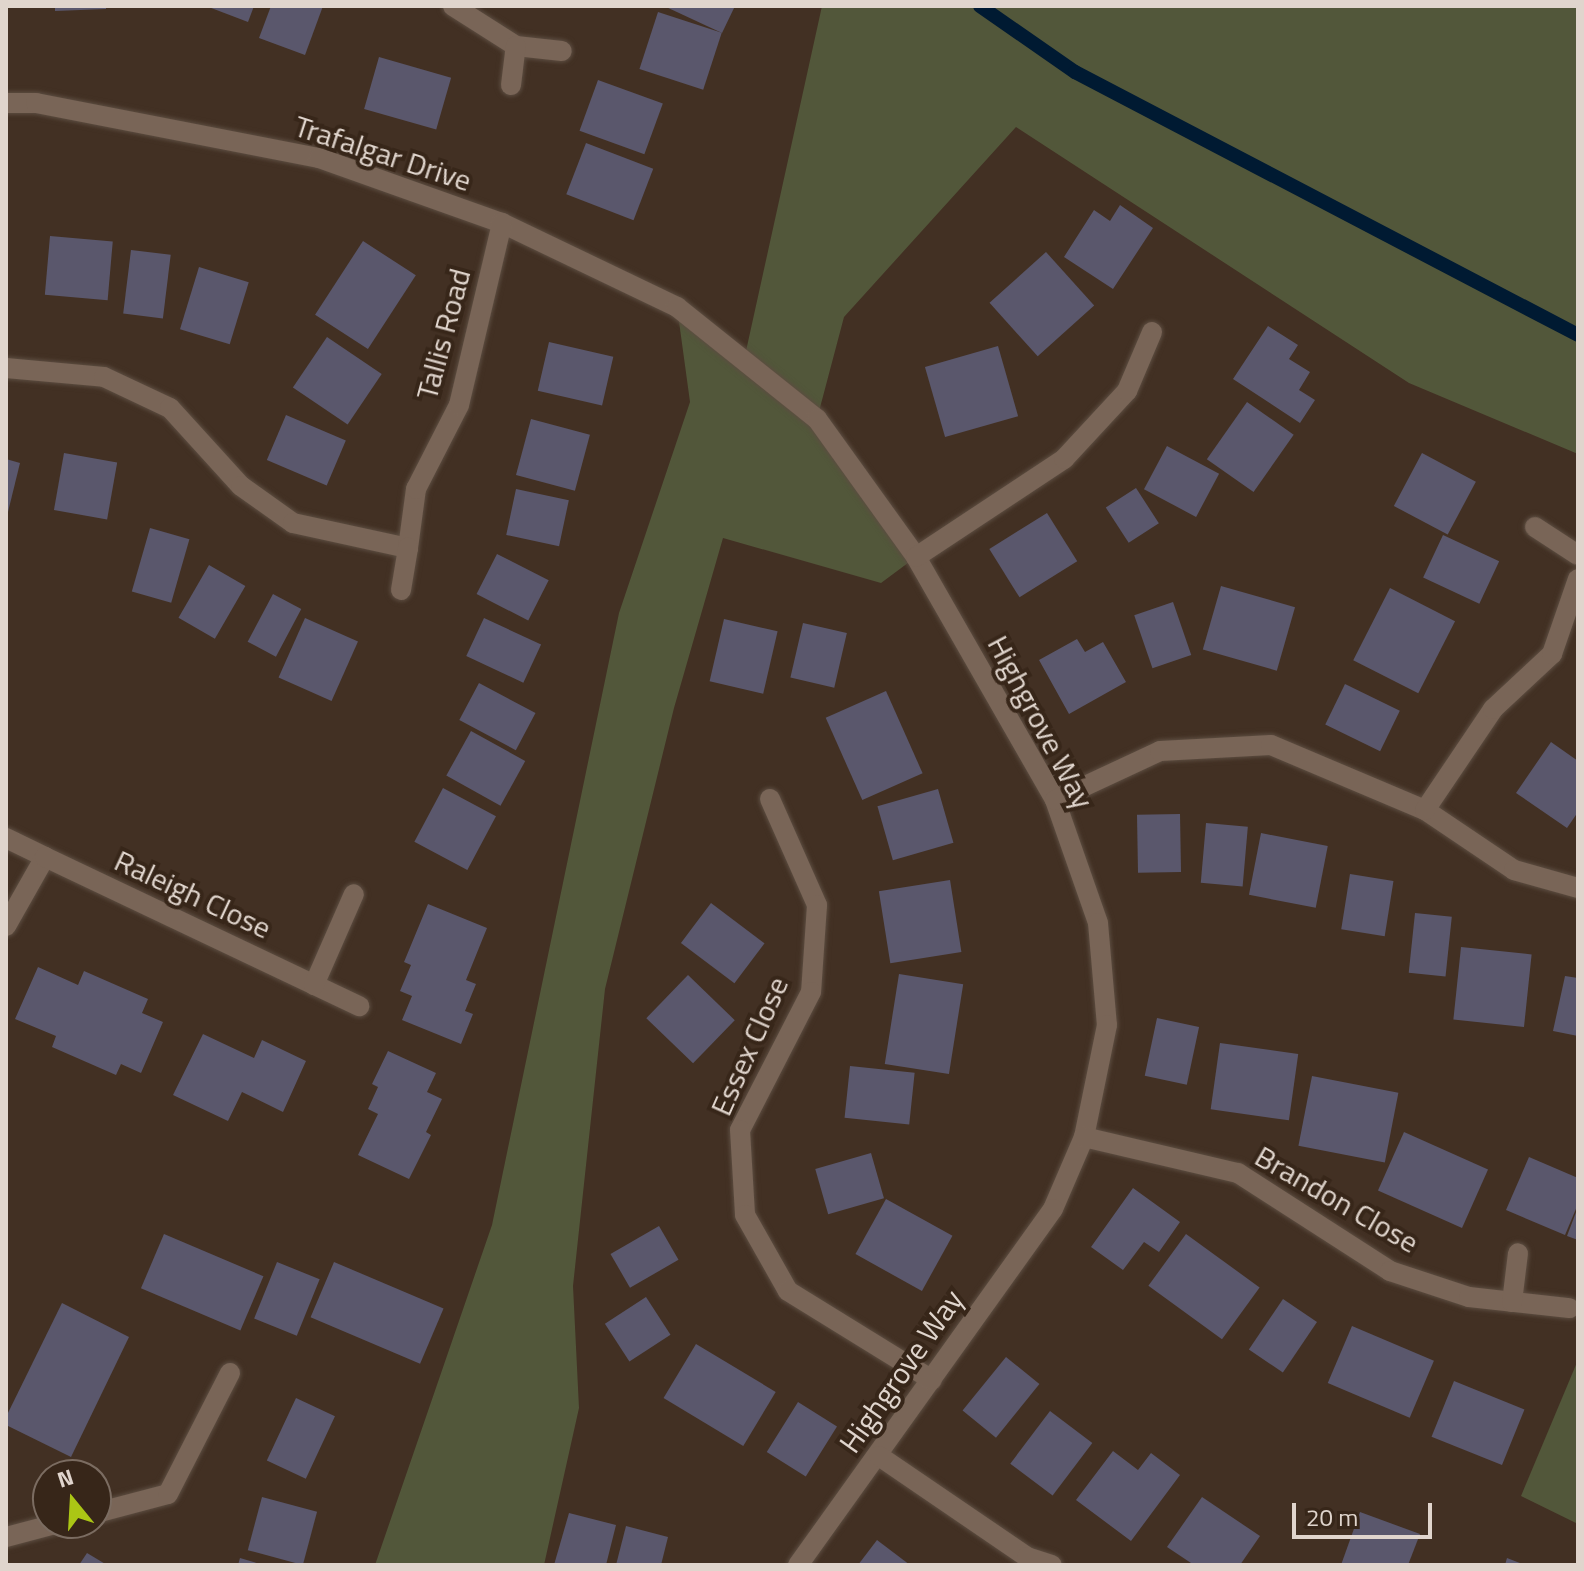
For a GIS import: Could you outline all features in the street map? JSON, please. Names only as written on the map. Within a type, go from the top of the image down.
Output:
[{"type":"street","points":[[453,6],[516,46],[562,51]]},
{"type":"street","points":[[511,85],[516,46]]},
{"type":"street","name":"Trafalgar Drive","points":[[6,103],[36,103],[319,158],[502,223],[677,307]]},
{"type":"street","name":"Tallis Road","points":[[401,590],[416,489],[459,405],[502,223]]},
{"type":"street","name":"Highgrove Way","points":[[677,307],[817,419],[916,557],[1055,800],[1098,923],[1107,1025],[1084,1137],[1053,1209],[798,1565]]},
{"type":"street","points":[[916,557],[1064,459],[1127,391],[1152,332]]},
{"type":"street","points":[[6,368],[104,377],[170,408],[241,486],[293,523],[408,548]]},
{"type":"street","points":[[1535,527],[1578,555]]},
{"type":"street","points":[[1425,810],[1493,709],[1552,654],[1578,579]]},
{"type":"street","points":[[1055,800],[1160,751],[1271,745],[1425,810],[1514,870],[1578,888]]},
{"type":"street","name":"Essex Close","points":[[770,799],[817,905],[811,992],[740,1130],[745,1215],[788,1291],[932,1380]]},
{"type":"street","name":"Raleigh Close","points":[[6,838],[359,1006]]},
{"type":"street","points":[[6,926],[45,857]]},
{"type":"street","points":[[314,985],[354,894]]},
{"type":"street","name":"Brandon Close","points":[[1084,1137],[1238,1173],[1390,1271],[1469,1297],[1569,1308]]},
{"type":"street","points":[[1512,1302],[1518,1253]]},
{"type":"street","points":[[112,1509],[168,1494],[230,1373]]},
{"type":"street","points":[[879,1456],[1027,1557],[1052,1565]]},
{"type":"street","points":[[6,1537],[32,1530]]},
{"type":"green space","points":[[822,6],[1578,6],[1578,454],[1409,383],[1016,127],[844,317],[817,419],[916,557],[881,583],[723,538],[674,708],[605,989],[573,1286],[579,1408],[544,1565],[375,1565],[492,1225],[619,613],[690,402],[677,307],[744,360]]},
{"type":"green space","points":[[1578,1360],[1578,1524],[1521,1496]]},
{"type":"building","points":[[55,6],[106,6],[106,9],[55,11]]},
{"type":"building","points":[[206,6],[254,6],[248,22]]},
{"type":"building","points":[[271,6],[323,6],[305,55],[259,38]]},
{"type":"building","points":[[664,6],[735,6],[722,33]]},
{"type":"building","points":[[658,12],[722,33],[703,90],[639,69]]},
{"type":"building","points":[[379,57],[451,78],[436,130],[364,109]]},
{"type":"building","points":[[598,80],[663,104],[644,154],[580,131]]},
{"type":"building","points":[[586,143],[653,169],[634,220],[566,194]]},
{"type":"building","points":[[1120,205],[1153,228],[1113,289],[1064,257],[1094,210],[1110,221]]},
{"type":"building","points":[[50,236],[113,241],[108,300],[45,295]]},
{"type":"building","points":[[363,241],[416,275],[368,349],[315,315]]},
{"type":"building","points":[[131,250],[171,255],[163,318],[123,314]]},
{"type":"building","points":[[1046,252],[1094,306],[1038,356],[990,303]]},
{"type":"building","points":[[199,267],[249,282],[230,344],[180,329]]},
{"type":"building","points":[[1268,326],[1298,345],[1289,359],[1310,372],[1299,390],[1315,400],[1300,423],[1233,379]]},
{"type":"building","points":[[327,337],[382,374],[348,424],[293,388]]},
{"type":"building","points":[[549,342],[613,357],[602,406],[538,391]]},
{"type":"building","points":[[998,346],[1018,416],[945,437],[925,367]]},
{"type":"building","points":[[1247,402],[1294,435],[1254,492],[1207,459]]},
{"type":"building","points":[[286,415],[346,440],[327,486],[267,460]]},
{"type":"building","points":[[531,419],[590,435],[575,491],[516,475]]},
{"type":"building","points":[[1167,446],[1219,474],[1196,517],[1144,489]]},
{"type":"building","points":[[64,453],[117,462],[107,519],[54,510]]},
{"type":"building","points":[[1422,453],[1476,482],[1448,535],[1394,506]]},
{"type":"building","points":[[6,459],[20,463],[7,516],[6,516]]},
{"type":"building","points":[[1136,488],[1159,523],[1129,543],[1106,508]]},
{"type":"building","points":[[516,489],[569,500],[559,546],[506,535]]},
{"type":"building","points":[[1047,513],[1077,561],[1020,597],[989,549]]},
{"type":"building","points":[[150,528],[189,539],[171,603],[132,591]]},
{"type":"building","points":[[1443,535],[1499,561],[1479,604],[1423,578]]},
{"type":"building","points":[[497,554],[549,580],[528,620],[477,594]]},
{"type":"building","points":[[209,565],[245,586],[215,639],[178,618]]},
{"type":"building","points":[[1221,586],[1295,607],[1277,671],[1203,649]]},
{"type":"building","points":[[1390,588],[1455,621],[1418,693],[1353,660]]},
{"type":"building","points":[[273,594],[301,609],[276,657],[248,642]]},
{"type":"building","points":[[1173,602],[1191,655],[1152,668],[1134,615]]},
{"type":"building","points":[[305,618],[358,642],[332,701],[279,677]]},
{"type":"building","points":[[484,618],[541,645],[523,683],[466,656]]},
{"type":"building","points":[[724,619],[778,631],[763,694],[710,681]]},
{"type":"building","points":[[803,623],[847,633],[834,688],[790,678]]},
{"type":"building","points":[[1077,639],[1085,652],[1103,642],[1126,682],[1069,714],[1039,660]]},
{"type":"building","points":[[479,683],[536,713],[516,750],[459,720]]},
{"type":"building","points":[[1345,684],[1400,711],[1380,751],[1325,724]]},
{"type":"building","points":[[886,691],[923,773],[862,800],[826,718]]},
{"type":"building","points":[[471,731],[525,761],[501,806],[446,776]]},
{"type":"building","points":[[1551,742],[1578,761],[1578,812],[1567,828],[1516,793]]},
{"type":"building","points":[[443,788],[496,816],[467,870],[414,842]]},
{"type":"building","points":[[938,789],[953,843],[893,860],[877,806]]},
{"type":"building","points":[[1180,814],[1181,872],[1138,873],[1137,815]]},
{"type":"building","points":[[1206,823],[1248,827],[1243,886],[1201,883]]},
{"type":"building","points":[[1261,833],[1328,846],[1316,908],[1249,895]]},
{"type":"building","points":[[1350,874],[1393,881],[1385,936],[1341,929]]},
{"type":"building","points":[[950,880],[961,952],[890,963],[879,891]]},
{"type":"building","points":[[711,903],[765,943],[734,983],[681,943]]},
{"type":"building","points":[[428,904],[487,928],[466,980],[476,984],[465,1011],[473,1014],[461,1044],[402,1020],[412,996],[400,991],[411,965],[404,962]]},
{"type":"building","points":[[1415,913],[1452,917],[1446,977],[1409,973]]},
{"type":"building","points":[[1461,947],[1532,954],[1524,1027],[1453,1020]]},
{"type":"building","points":[[38,967],[78,985],[84,971],[148,999],[142,1013],[163,1022],[141,1073],[121,1064],[116,1075],[52,1047],[56,1036],[15,1019]]},
{"type":"building","points":[[899,974],[963,984],[949,1074],[885,1064]]},
{"type":"building","points":[[688,975],[735,1020],[693,1063],[646,1018]]},
{"type":"building","points":[[1565,976],[1578,978],[1578,1036],[1553,1031]]},
{"type":"building","points":[[1157,1018],[1199,1027],[1187,1085],[1145,1076]]},
{"type":"building","points":[[203,1034],[254,1058],[262,1040],[306,1061],[283,1112],[242,1092],[228,1121],[173,1095]]},
{"type":"building","points":[[1220,1043],[1298,1054],[1289,1120],[1211,1109]]},
{"type":"building","points":[[388,1051],[436,1073],[427,1092],[442,1099],[426,1132],[431,1135],[409,1179],[358,1155],[378,1114],[368,1109],[378,1087],[372,1084]]},
{"type":"building","points":[[850,1066],[915,1073],[909,1125],[845,1118]]},
{"type":"building","points":[[1312,1076],[1398,1093],[1385,1162],[1298,1146]]},
{"type":"building","points":[[1404,1132],[1488,1169],[1462,1228],[1378,1190]]},
{"type":"building","points":[[871,1153],[884,1198],[828,1214],[815,1169]]},
{"type":"building","points":[[1529,1157],[1578,1178],[1578,1204],[1565,1235],[1506,1210]]},
{"type":"building","points":[[1133,1188],[1180,1222],[1159,1252],[1144,1242],[1123,1270],[1091,1247]]},
{"type":"building","points":[[886,1199],[952,1236],[922,1291],[855,1254]]},
{"type":"building","points":[[1578,1207],[1578,1240],[1567,1236]]},
{"type":"building","points":[[659,1226],[678,1260],[630,1288],[611,1254]]},
{"type":"building","points":[[164,1234],[263,1276],[240,1331],[141,1288]]},
{"type":"building","points":[[1186,1234],[1260,1287],[1222,1339],[1148,1286]]},
{"type":"building","points":[[277,1262],[320,1279],[297,1336],[254,1319]]},
{"type":"building","points":[[334,1262],[444,1308],[420,1364],[311,1317]]},
{"type":"building","points":[[646,1297],[671,1335],[629,1361],[605,1324]]},
{"type":"building","points":[[1283,1299],[1317,1322],[1283,1372],[1249,1350]]},
{"type":"building","points":[[62,1303],[129,1337],[71,1457],[6,1425],[6,1417]]},
{"type":"building","points":[[1352,1326],[1434,1361],[1410,1418],[1328,1383]]},
{"type":"building","points":[[696,1344],[776,1392],[743,1446],[664,1398]]},
{"type":"building","points":[[1006,1357],[1039,1384],[996,1438],[963,1411]]},
{"type":"building","points":[[1454,1381],[1524,1409],[1502,1465],[1432,1437]]},
{"type":"building","points":[[296,1398],[335,1416],[306,1479],[267,1461]]},
{"type":"building","points":[[798,1402],[837,1426],[806,1476],[767,1452]]},
{"type":"building","points":[[1050,1411],[1092,1443],[1053,1496],[1010,1464]]},
{"type":"building","points":[[1113,1451],[1138,1470],[1151,1453],[1180,1475],[1131,1541],[1076,1500]]},
{"type":"building","points":[[262,1497],[317,1512],[303,1565],[248,1550]]},
{"type":"building","points":[[1202,1497],[1260,1536],[1240,1565],[1194,1565],[1167,1547]]},
{"type":"building","points":[[1360,1512],[1420,1534],[1408,1565],[1341,1565]]},
{"type":"building","points":[[569,1513],[616,1525],[606,1565],[554,1565]]},
{"type":"building","points":[[626,1526],[668,1537],[661,1565],[616,1565]]},
{"type":"building","points":[[877,1540],[910,1565],[858,1565]]},
{"type":"building","points":[[87,1553],[107,1565],[79,1565]]},
{"type":"building","points":[[240,1558],[260,1564],[260,1565],[238,1565]]},
{"type":"building","points":[[1507,1558],[1525,1565],[1505,1565]]},
{"type":"waterway","points":[[980,6],[1075,72],[1578,335]]}]
